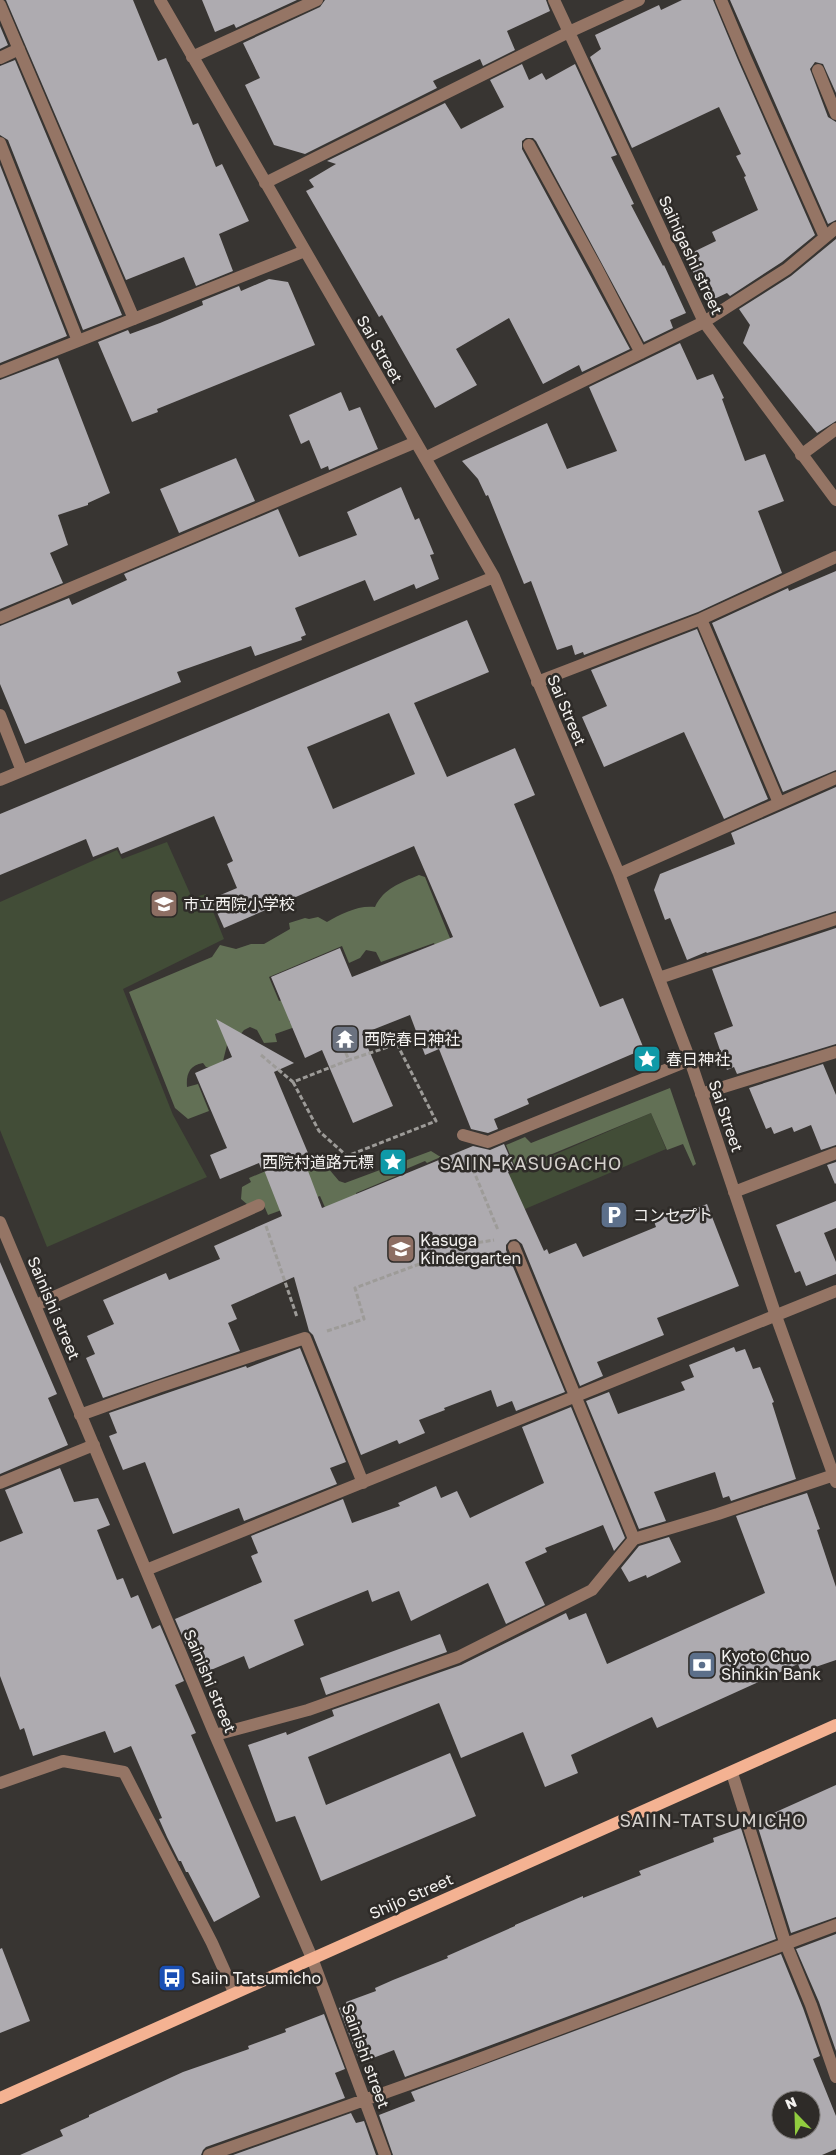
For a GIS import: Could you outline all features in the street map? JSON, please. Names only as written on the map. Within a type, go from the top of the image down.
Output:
[{"type":"main road","name":"Shijo Street","points":[[0,2098],[836,1725]]},
{"type":"street","name":"Sai Street","points":[[160,0],[494,578],[619,874],[659,978],[690,1060],[776,1316],[835,1479]]},
{"type":"street","points":[[192,57],[317,0]]},
{"type":"street","name":"Saihigashi street","points":[[554,0],[704,322],[836,500]]},
{"type":"street","points":[[265,183],[569,32],[639,0]]},
{"type":"street","points":[[722,0],[745,58],[825,237]]},
{"type":"street","points":[[0,5],[134,319]]},
{"type":"street","points":[[0,58],[19,50]]},
{"type":"street","points":[[818,70],[836,114]]},
{"type":"street","points":[[0,143],[78,341]]},
{"type":"street","points":[[528,145],[596,267],[641,353]]},
{"type":"street","points":[[425,458],[704,322],[787,269],[836,228]]},
{"type":"street","points":[[0,372],[305,251]]},
{"type":"street","points":[[801,455],[836,429]]},
{"type":"street","points":[[0,618],[416,442]]},
{"type":"street","points":[[537,682],[701,619],[836,557]]},
{"type":"street","points":[[0,780],[494,578]]},
{"type":"street","points":[[701,619],[778,803]]},
{"type":"street","points":[[0,715],[22,771]]},
{"type":"street","points":[[619,874],[836,778]]},
{"type":"street","points":[[659,978],[836,919]]},
{"type":"street","points":[[701,1094],[836,1052]]},
{"type":"street","points":[[467,1137],[488,1142],[690,1060]]},
{"type":"street","points":[[734,1192],[836,1153]]},
{"type":"street","points":[[36,1305],[259,1205]]},
{"type":"street","name":"Sainishi street","points":[[0,1222],[4,1240],[36,1305],[80,1415],[215,1736],[312,1958],[385,2155]]},
{"type":"street","points":[[514,1247],[634,1539]]},
{"type":"street","points":[[146,1570],[836,1291]]},
{"type":"street","points":[[80,1415],[305,1338],[363,1482]]},
{"type":"street","points":[[0,1484],[94,1446]]},
{"type":"street","points":[[215,1736],[308,1710],[458,1657],[592,1590],[634,1539],[835,1479]]},
{"type":"street","points":[[0,1783],[63,1761],[124,1772],[215,1950],[234,1992]]},
{"type":"street","points":[[732,1773],[785,1942],[811,2005],[836,2077]]},
{"type":"street","points":[[209,2155],[365,2101],[836,1924]]},
{"type":"path","points":[[261,1055],[293,1082],[319,1131],[347,1156],[436,1121],[397,1044],[293,1082]]},
{"type":"path","points":[[344,1049],[349,1060]]},
{"type":"path","points":[[259,1205],[305,1338],[364,1319],[354,1288],[476,1243],[502,1239],[467,1153],[467,1137]]},
{"type":"green space","points":[[167,842],[192,898],[206,894],[224,939],[123,989],[173,1115],[207,1177],[47,1247],[0,1130],[0,902],[117,850],[122,859]]},
{"type":"green space","points":[[419,875],[425,877],[461,965],[468,1025],[434,943],[381,962],[376,952],[366,950],[360,958],[349,963],[342,946],[269,977],[279,1001],[286,999],[292,1017],[289,1021],[295,1027],[275,1034],[277,1042],[264,1043],[257,1030],[250,1027],[244,1030],[231,1046],[227,1045],[221,1069],[206,1067],[203,1063],[194,1066],[189,1071],[187,1087],[198,1084],[209,1111],[188,1119],[175,1108],[129,992],[212,957],[220,945],[236,949],[251,944],[264,944],[290,929],[289,923],[305,918],[318,917],[327,922],[344,913],[362,907],[375,907],[388,891]]},
{"type":"green space","points":[[670,1088],[696,1164],[693,1166],[683,1144],[667,1150],[651,1113],[516,1169],[506,1145],[525,1137],[531,1143]]},
{"type":"green space","points":[[651,1113],[666,1149],[506,1217],[491,1182]]},
{"type":"green space","points":[[431,1151],[439,1156],[443,1156],[406,1169],[406,1172],[356,1193],[357,1199],[327,1212],[320,1196],[268,1215],[263,1203],[248,1205],[241,1199],[242,1187],[251,1182],[249,1178],[309,1153],[322,1161],[339,1181],[345,1183]]},
{"type":"building","points":[[6,0],[133,0],[158,61],[166,58],[193,125],[198,123],[216,167],[222,164],[249,221],[219,234],[233,271],[196,286],[184,257],[126,280]]},
{"type":"building","points":[[202,0],[297,0],[236,28],[234,24],[215,32]]},
{"type":"building","points":[[325,0],[546,0],[550,11],[507,31],[515,50],[483,66],[480,59],[433,81],[437,88],[305,154],[274,145],[245,85],[260,78],[243,43],[320,7]]},
{"type":"building","points":[[682,0],[713,0],[815,235],[782,262],[730,296],[727,293],[712,300],[683,257],[716,241],[712,232],[758,210],[744,177],[746,176],[736,156],[741,154],[719,107],[632,148],[590,57],[601,49],[595,35],[659,5],[661,10]]},
{"type":"building","points":[[730,0],[836,0],[836,93],[823,64],[815,62],[810,69],[828,117],[836,122],[836,220],[828,224]]},
{"type":"building","points":[[0,26],[8,45],[0,49]]},
{"type":"building","points":[[15,60],[122,315],[83,330],[8,140],[0,135],[0,66]]},
{"type":"building","points":[[522,64],[529,80],[542,73],[546,80],[575,64],[617,155],[611,157],[634,204],[631,205],[664,265],[686,313],[670,320],[673,328],[644,342],[536,141],[533,138],[526,138],[522,141],[522,149],[630,349],[582,372],[579,365],[543,384],[509,318],[456,349],[477,385],[435,408],[382,315],[379,317],[306,191],[314,187],[309,180],[336,164],[327,161],[445,103],[461,129],[504,107],[490,80]]},
{"type":"building","points":[[0,165],[67,336],[0,363]]},
{"type":"building","points":[[836,239],[836,421],[817,433],[743,343],[750,325],[739,309],[791,276]]},
{"type":"building","points":[[269,279],[288,282],[315,345],[157,409],[158,412],[132,422],[98,342],[128,330],[130,334],[160,323],[203,305],[202,301],[239,286],[241,291]]},
{"type":"building","points":[[680,343],[697,380],[713,374],[724,398],[722,399],[745,461],[765,454],[784,501],[758,511],[782,573],[698,612],[584,655],[583,652],[575,655],[572,645],[557,650],[531,581],[524,584],[488,495],[486,496],[478,479],[462,461],[547,423],[567,469],[617,451],[589,387]]},
{"type":"building","points":[[58,358],[110,493],[88,503],[88,505],[58,515],[68,545],[50,553],[63,583],[0,609],[0,380]]},
{"type":"building","points":[[341,392],[349,411],[360,407],[378,449],[329,470],[328,466],[321,469],[309,440],[301,444],[289,415]]},
{"type":"building","points":[[236,458],[255,501],[179,533],[160,489]]},
{"type":"building","points":[[401,487],[415,520],[419,518],[434,554],[430,555],[439,579],[416,589],[414,584],[374,601],[365,580],[295,608],[306,635],[301,637],[302,640],[255,656],[251,646],[177,672],[181,682],[25,744],[0,684],[0,626],[69,598],[72,605],[127,580],[124,574],[278,509],[299,557],[357,535],[347,512]]},
{"type":"building","points":[[836,571],[836,770],[783,792],[712,623],[788,588],[789,591]]},
{"type":"building","points":[[467,620],[489,672],[414,703],[447,777],[515,748],[535,795],[514,804],[600,1007],[623,998],[644,1049],[527,1099],[529,1104],[494,1119],[498,1129],[488,1133],[471,1129],[439,1049],[425,1055],[410,1015],[362,1034],[393,1106],[353,1123],[322,1050],[305,1058],[271,977],[340,948],[352,977],[453,937],[414,846],[224,928],[211,899],[237,888],[227,864],[233,861],[214,816],[121,854],[118,847],[93,857],[86,839],[0,875],[0,814]],"holes":[[[389,713],[415,774],[333,809],[307,747]]]},
{"type":"building","points":[[697,629],[768,799],[724,819],[684,732],[604,767],[582,717],[607,706],[591,670]]},
{"type":"building","points":[[836,787],[836,911],[706,952],[687,960],[670,918],[665,920],[654,890],[660,874],[735,844],[731,833]]},
{"type":"building","points":[[836,928],[836,1044],[737,1074],[734,1067],[727,1070],[714,1033],[733,1026],[712,969]]},
{"type":"building","points":[[216,1019],[294,1063],[274,1072],[308,1153],[302,1155],[322,1208],[473,1146],[490,1150],[504,1144],[515,1169],[508,1172],[544,1251],[547,1249],[549,1254],[576,1243],[583,1257],[656,1227],[653,1218],[677,1209],[679,1215],[707,1204],[739,1286],[657,1318],[664,1335],[597,1362],[603,1376],[580,1386],[522,1244],[516,1239],[510,1240],[506,1245],[506,1250],[565,1392],[516,1411],[512,1401],[497,1407],[491,1390],[419,1420],[425,1433],[399,1444],[397,1440],[361,1455],[313,1335],[309,1331],[294,1277],[231,1305],[237,1319],[228,1323],[240,1351],[103,1398],[86,1358],[95,1354],[87,1336],[114,1324],[103,1300],[166,1273],[169,1280],[220,1259],[214,1246],[282,1216],[264,1170],[262,1171],[259,1163],[220,1179],[210,1155],[227,1148],[195,1073],[232,1057]]},
{"type":"building","points":[[823,1064],[836,1095],[836,1145],[821,1150],[811,1125],[794,1132],[792,1127],[774,1134],[771,1127],[766,1129],[749,1088]]},
{"type":"building","points":[[836,1162],[836,1183],[835,1184],[827,1165]]},
{"type":"building","points":[[836,1201],[836,1228],[824,1233],[836,1262],[836,1274],[806,1286],[800,1271],[795,1273],[776,1225]]},
{"type":"building","points":[[0,1262],[57,1394],[48,1398],[68,1445],[0,1474]]},
{"type":"building","points":[[734,1347],[736,1352],[745,1349],[753,1369],[760,1367],[774,1402],[772,1403],[796,1479],[731,1501],[729,1496],[723,1498],[715,1472],[654,1492],[666,1521],[639,1529],[586,1401],[609,1392],[618,1414],[685,1390],[681,1382],[694,1377],[689,1365]]},
{"type":"building","points":[[300,1348],[346,1462],[330,1468],[337,1484],[244,1521],[239,1508],[173,1534],[145,1462],[123,1470],[109,1436],[117,1433],[109,1413],[246,1366],[247,1368]]},
{"type":"building","points":[[571,1407],[625,1538],[614,1551],[603,1525],[545,1548],[547,1552],[525,1562],[545,1605],[506,1624],[488,1583],[411,1621],[399,1591],[372,1602],[368,1590],[294,1620],[304,1645],[249,1669],[244,1656],[199,1675],[175,1619],[262,1582],[251,1556],[258,1553],[251,1536],[343,1499],[352,1523],[400,1506],[398,1503],[436,1486],[441,1498],[457,1491],[470,1518],[544,1483],[522,1427]]},
{"type":"building","points":[[60,1468],[74,1502],[98,1498],[110,1525],[97,1530],[117,1580],[123,1578],[131,1598],[138,1595],[152,1629],[160,1625],[184,1681],[175,1685],[196,1733],[191,1735],[260,1897],[214,1922],[167,1837],[159,1819],[162,1818],[131,1746],[114,1753],[105,1731],[33,1756],[24,1728],[20,1730],[0,1676],[0,1542],[23,1533],[5,1490]]},
{"type":"building","points":[[807,1493],[820,1529],[817,1530],[836,1587],[836,1660],[801,1672],[798,1664],[657,1728],[652,1717],[571,1755],[578,1773],[545,1787],[523,1732],[461,1758],[439,1703],[308,1757],[326,1805],[450,1753],[476,1816],[321,1881],[295,1816],[276,1822],[248,1745],[286,1732],[287,1735],[334,1716],[332,1710],[461,1665],[566,1613],[569,1620],[586,1613],[607,1664],[765,1593],[736,1516]]},
{"type":"building","points":[[669,1537],[681,1562],[647,1578],[646,1575],[629,1582],[621,1568],[639,1546]]},
{"type":"building","points":[[440,1634],[447,1652],[326,1695],[320,1678]]},
{"type":"building","points":[[836,1785],[836,1917],[791,1933],[756,1821]]},
{"type":"building","points":[[741,1828],[776,1939],[405,2077],[394,2050],[360,2063],[339,2008],[347,2005],[346,2002],[376,1991],[375,1988],[448,1958],[447,1956],[515,1925],[583,1896],[583,1898],[641,1875],[639,1871],[714,1842],[713,1838]]},
{"type":"building","points":[[836,1934],[836,2051],[819,2002],[796,1949]]},
{"type":"building","points":[[2,1948],[30,2021],[0,2033],[0,1949]]},
{"type":"building","points":[[781,1954],[820,2056],[813,2059],[836,2116],[836,2149],[822,2155],[393,2155],[379,2115],[415,2101],[411,2092]]},
{"type":"building","points":[[324,2014],[345,2069],[335,2073],[345,2098],[206,2147],[201,2155],[20,2155],[63,2136],[60,2130],[89,2117],[89,2115],[183,2072],[249,2049],[248,2046],[286,2032],[285,2029]]},
{"type":"building","points":[[351,2113],[356,2123],[364,2121],[376,2155],[233,2155]]},
{"type":"place","name":"市立西院小学校","points":[[164,904]]},
{"type":"place","name":"西院春日神社","points":[[345,1039]]},
{"type":"place","name":"春日神社","points":[[647,1059]]},
{"type":"place","name":"西院村道路元標","points":[[393,1162]]},
{"type":"place","name":"コンセプト","points":[[614,1215]]},
{"type":"place","name":"Kasuga Kindergarten","points":[[401,1249]]},
{"type":"place","name":"Kyoto Chuo Shinkin Bank","points":[[702,1665]]},
{"type":"place","name":"Saiin Tatsumicho","points":[[172,1978]]},
{"type":"district","name":"SAIIN-KASUGACHO","points":[[531,1163]]},
{"type":"district","name":"SAIIN-TATSUMICHO","points":[[713,1820]]}]
